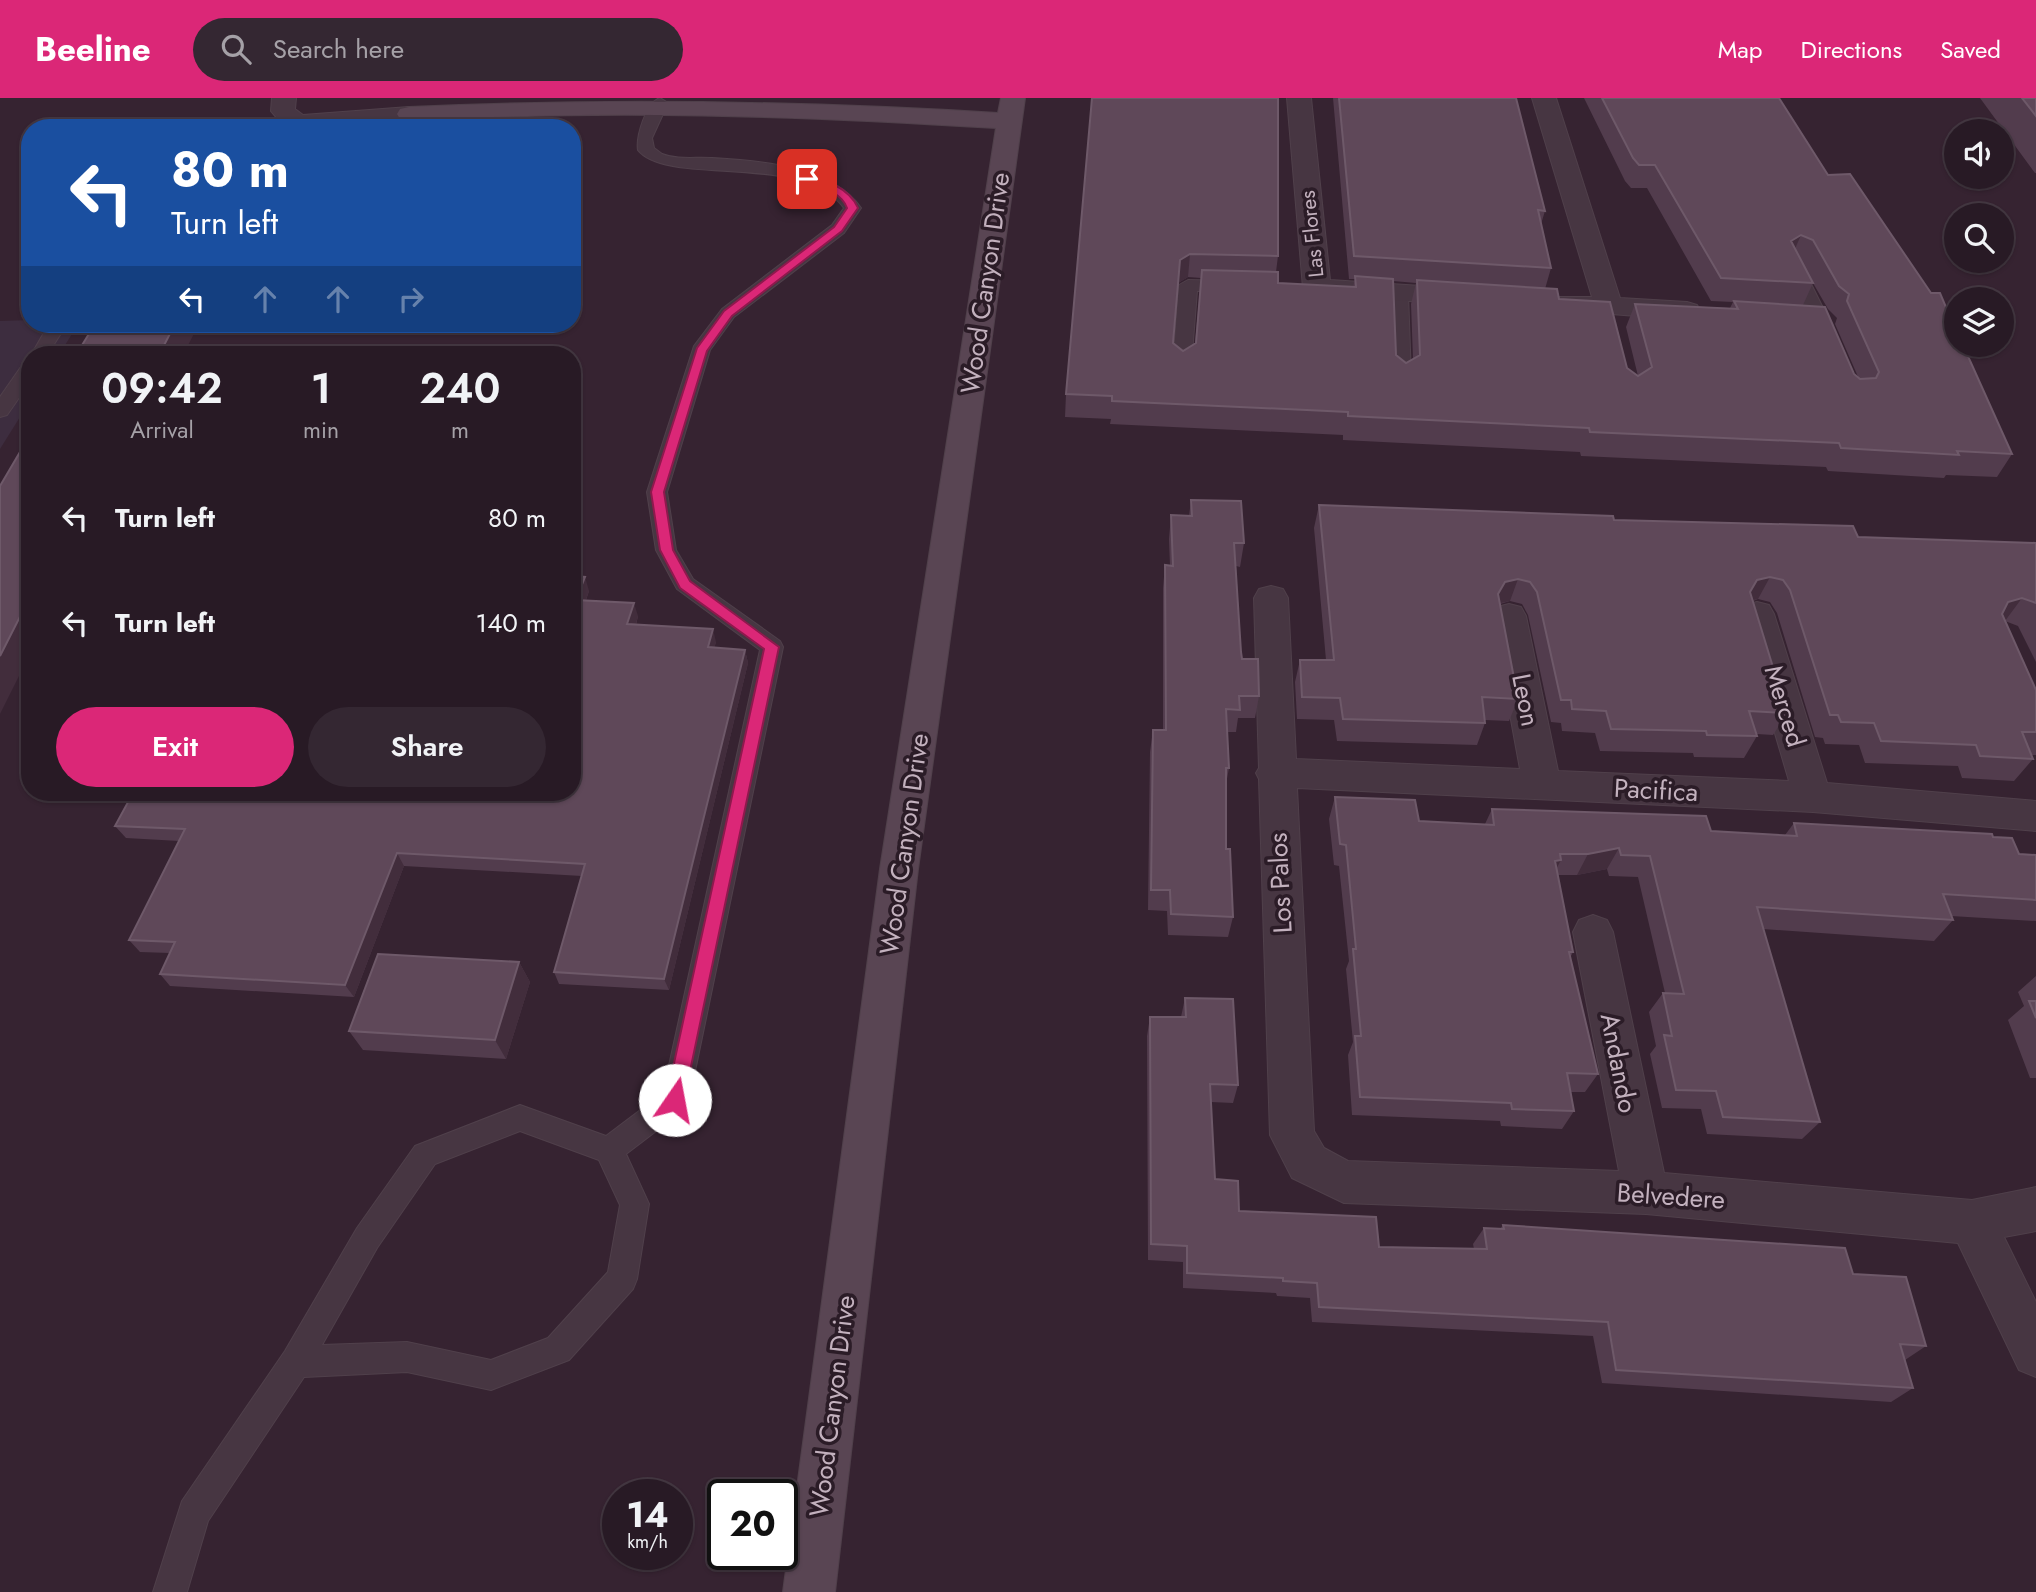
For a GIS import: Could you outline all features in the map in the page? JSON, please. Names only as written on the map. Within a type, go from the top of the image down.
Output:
[{"type":"main road","points":[[409,114],[559,103],[1011,109]]},
{"type":"main road","name":"Wood Canyon Drive","points":[[809,1592],[900,869],[1011,109]]},
{"type":"street","name":"Las Flores","points":[[1299,98],[1311,288],[1491,299]]},
{"type":"street","points":[[1544,98],[1612,319]]},
{"type":"street","points":[[362,119],[409,114]]},
{"type":"street","points":[[283,115],[304,119]]},
{"type":"street","points":[[1530,302],[1612,319],[1719,313]]},
{"type":"street","points":[[1786,317],[1821,319]]},
{"type":"street","name":"Los Palos","points":[[1271,598],[1275,773],[1292,1135],[1308,1163]]},
{"type":"street","name":"Merced","points":[[1757,614],[1813,797]]},
{"type":"street","name":"Leon","points":[[1509,616],[1542,785]]},
{"type":"street","name":"Pacifica","points":[[1275,773],[1813,797],[2036,816]]},
{"type":"street","name":"Andando","points":[[1593,932],[1646,1193]]},
{"type":"street","name":"Belvedere","points":[[1308,1163],[1344,1182],[1646,1193],[1972,1222],[2036,1209]]},
{"type":"street","points":[[1972,1222],[2036,1353]]},
{"type":"lane","points":[[609,1150],[675,1100],[772,647],[685,584],[666,550],[657,492],[701,350],[728,313],[838,229],[853,208],[849,198],[839,191],[807,179],[749,167],[660,159],[646,150],[644,138],[660,103]]},
{"type":"lane","points":[[1792,265],[1838,358]]},
{"type":"lane","points":[[1182,366],[1188,285],[1253,286]]},
{"type":"lane","points":[[1399,293],[1402,378]]},
{"type":"lane","points":[[0,411],[21,381]]},
{"type":"lane","points":[[170,1592],[194,1513],[296,1362],[367,1238],[425,1155],[520,1118],[609,1150],[635,1204],[622,1279],[558,1349],[491,1375],[407,1357],[296,1362]]},
{"type":"shaded area","points":[[21,320],[21,333],[72,333],[65,346],[21,346],[21,415],[0,449],[0,321]]},
{"type":"building","points":[[1092,98],[1278,98],[1278,256],[1190,254],[1180,260],[1173,343],[1183,351],[1196,343],[1202,270],[1278,272],[1278,283],[1356,287],[1355,276],[1393,279],[1396,355],[1406,363],[1420,355],[1417,280],[1557,289],[1559,299],[1610,302],[1627,368],[1638,376],[1652,367],[1635,304],[1738,309],[1734,301],[1825,307],[1854,374],[1860,379],[1876,378],[1879,372],[1847,301],[1849,294],[1839,286],[1813,240],[1801,235],[1791,241],[1813,283],[1721,278],[1655,165],[1639,165],[1633,158],[1602,98],[1779,98],[1828,175],[1850,174],[1931,293],[1940,293],[1944,302],[1944,357],[1968,357],[2012,454],[1957,451],[1959,455],[1841,448],[1839,443],[1590,432],[1589,428],[1348,416],[1348,412],[1112,401],[1112,396],[1066,394]]},
{"type":"building","points":[[1339,98],[1516,98],[1545,211],[1538,210],[1551,268],[1354,256]]},
{"type":"building","points":[[2022,98],[2036,98],[2036,116]]},
{"type":"building","points":[[89,333],[170,333],[164,346],[82,346]]},
{"type":"building","points":[[21,450],[21,615],[0,656],[0,486]]},
{"type":"building","points":[[1191,500],[1241,501],[1244,543],[1234,543],[1241,652],[1242,659],[1258,659],[1259,696],[1239,696],[1240,710],[1226,709],[1229,768],[1226,768],[1226,849],[1230,849],[1233,917],[1171,914],[1170,890],[1151,890],[1153,730],[1166,730],[1165,565],[1173,566],[1171,515],[1192,516]]},
{"type":"building","points":[[1319,505],[1613,516],[1614,520],[1853,526],[1858,537],[2036,543],[2036,603],[2022,598],[2008,602],[2002,614],[2036,690],[2036,732],[2022,732],[2033,759],[1980,756],[1976,745],[1881,741],[1874,723],[1841,722],[1838,715],[1830,715],[1790,590],[1783,580],[1770,577],[1757,580],[1750,592],[1787,713],[1749,711],[1757,736],[1707,735],[1706,731],[1611,729],[1606,711],[1572,709],[1571,700],[1561,700],[1537,592],[1530,582],[1518,579],[1505,582],[1498,594],[1518,699],[1482,697],[1485,723],[1343,719],[1340,698],[1302,697],[1300,660],[1334,660]]},
{"type":"building","points":[[581,600],[634,603],[627,624],[713,629],[708,647],[745,650],[664,979],[554,972],[585,864],[397,853],[345,985],[160,974],[175,942],[129,940],[185,829],[115,826],[129,801],[581,801]]},
{"type":"building","points":[[1335,797],[1415,800],[1419,821],[1494,825],[1492,809],[1706,816],[1711,831],[1797,836],[1794,823],[1992,834],[1993,837],[2012,838],[2019,854],[2036,855],[2036,900],[1943,894],[1953,920],[1757,907],[1820,1122],[1723,1117],[1716,1091],[1676,1090],[1664,1035],[1672,1036],[1663,993],[1684,994],[1650,856],[1621,855],[1619,848],[1588,854],[1560,854],[1561,860],[1555,861],[1573,952],[1569,952],[1598,1074],[1567,1073],[1574,1111],[1512,1109],[1511,1103],[1360,1097],[1355,1036],[1361,1036],[1353,949],[1356,949],[1346,845],[1340,844]]},
{"type":"building","points":[[378,954],[519,962],[495,1040],[349,1031]]},
{"type":"building","points":[[1185,998],[1233,999],[1238,1085],[1210,1084],[1215,1179],[1238,1181],[1239,1211],[1376,1217],[1379,1247],[1487,1249],[1484,1228],[1504,1229],[1503,1225],[1845,1248],[1853,1274],[1906,1277],[1926,1346],[1900,1344],[1913,1388],[1616,1370],[1608,1322],[1319,1307],[1317,1283],[1283,1281],[1283,1278],[1187,1273],[1187,1246],[1151,1244],[1150,1017],[1186,1017]]},
{"type":"building","points":[[2029,1001],[2036,1001],[2036,1018]]},
{"type":"route","points":[[675,1100],[772,647],[685,584],[666,550],[657,492],[701,350],[728,313],[838,229],[853,208],[849,198],[839,191],[807,179]]}]
